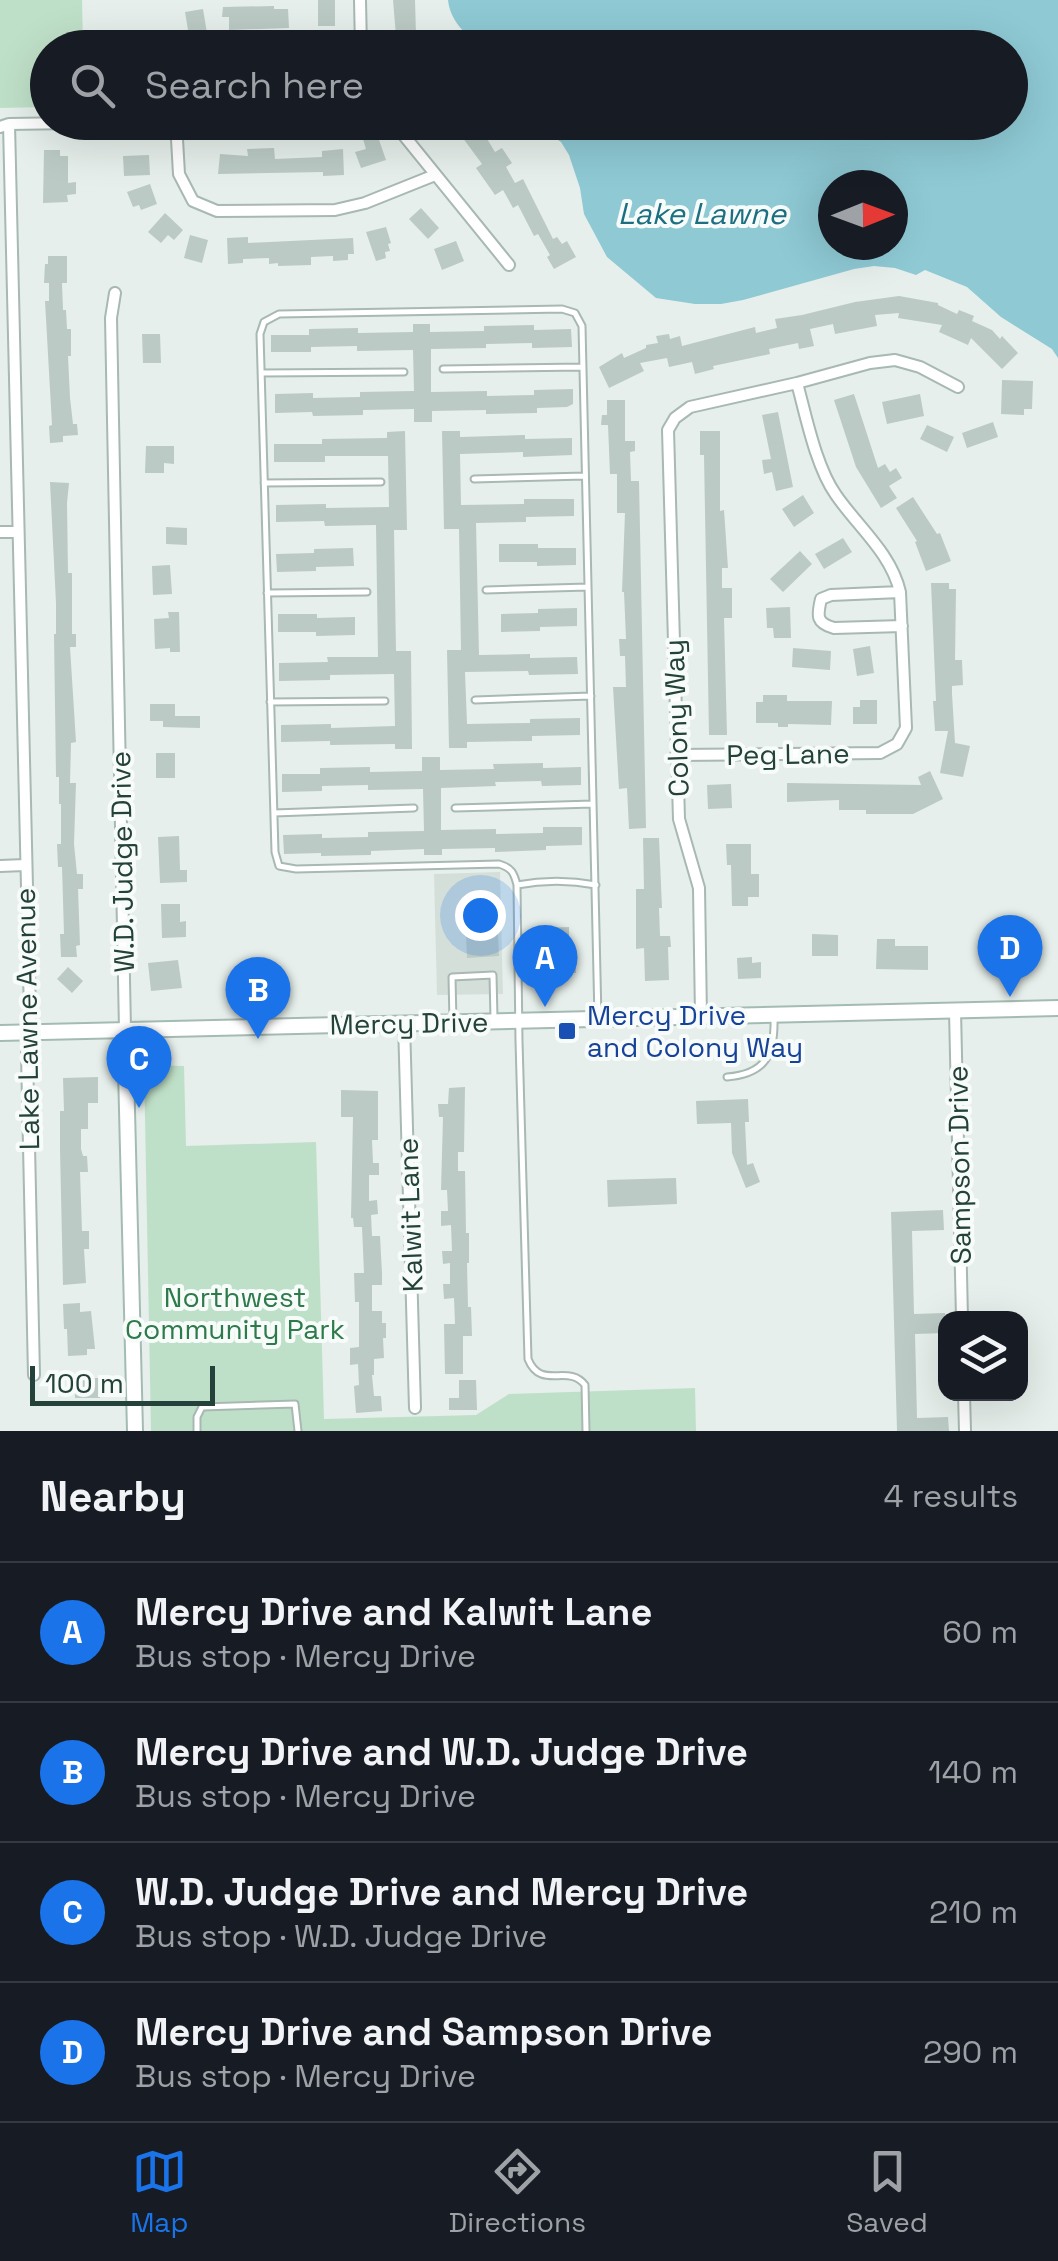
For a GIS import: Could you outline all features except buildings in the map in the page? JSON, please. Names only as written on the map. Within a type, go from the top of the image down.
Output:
[{"type":"street","points":[[360,0],[361,30]]},
{"type":"street","points":[[5,125],[30,124]]},
{"type":"street","name":"Lake Lawne Avenue","points":[[5,125],[30,1014],[27,1073],[34,1375]]},
{"type":"street","points":[[177,140],[179,174],[193,201],[218,211],[335,210],[365,203],[436,175]]},
{"type":"street","points":[[408,140],[509,264]]},
{"type":"street","name":"W.D. Judge Drive","points":[[115,293],[111,318],[135,1431]]},
{"type":"street","points":[[900,592],[831,595],[821,600],[820,620],[834,628],[902,626],[900,592],[896,577],[878,548],[833,492],[797,384],[870,363],[896,360],[920,367],[958,388]]},
{"type":"street","name":"Colony Way","points":[[701,1017],[698,888],[679,819],[668,430],[675,418],[690,408],[797,384]]},
{"type":"street","points":[[0,532],[18,532]]},
{"type":"street","name":"Peg Lane","points":[[676,756],[880,754],[898,744],[906,728],[902,626]]},
{"type":"street","points":[[0,866],[25,865]]},
{"type":"street","name":"Mercy Drive","points":[[0,1033],[1058,1008]]},
{"type":"street","name":"Sampson Drive","points":[[955,1011],[962,1311]]},
{"type":"street","name":"Kalwit Lane","points":[[404,1023],[416,1408]]},
{"type":"street","points":[[964,1401],[965,1431]]},
{"type":"lane","points":[[586,1431],[581,1380],[576,1376],[540,1375],[532,1370],[528,1359],[515,874],[510,867],[499,864],[296,869],[279,866],[275,852],[260,334],[264,322],[279,314],[562,308],[575,314],[582,326],[598,1019]]},
{"type":"lane","points":[[443,369],[583,367]]},
{"type":"lane","points":[[261,373],[404,372]]},
{"type":"lane","points":[[474,479],[586,476]]},
{"type":"lane","points":[[264,482],[382,482]]},
{"type":"lane","points":[[486,590],[588,587]]},
{"type":"lane","points":[[267,594],[367,592]]},
{"type":"lane","points":[[475,700],[591,696]]},
{"type":"lane","points":[[270,702],[384,701]]},
{"type":"lane","points":[[455,808],[594,804]]},
{"type":"lane","points":[[274,813],[414,808]]},
{"type":"lane","points":[[518,886],[539,881],[596,885]]},
{"type":"lane","points":[[452,1022],[452,977],[492,976],[494,1021]]},
{"type":"lane","points":[[727,1077],[742,1076],[768,1058],[773,1049],[774,1015]]},
{"type":"lane","points":[[197,1431],[202,1407],[296,1404],[298,1431]]},
{"type":"shaded area","points":[[500,872],[503,994],[437,995],[434,874]]},
{"type":"green space","points":[[0,0],[82,0],[83,30],[30,30],[30,107],[0,108]]},
{"type":"green space","name":"Northwest Community Park","points":[[144,1065],[184,1066],[186,1146],[316,1142],[324,1419],[476,1415],[509,1394],[695,1388],[696,1431],[151,1431]]},
{"type":"water","name":"Lake Lawne","points":[[448,0],[1058,0],[1058,358],[1052,349],[1001,317],[967,287],[925,270],[916,275],[895,268],[854,269],[721,304],[656,298],[607,257],[584,214],[569,155],[558,140],[1028,140],[1028,30],[460,27]]},
{"type":"place","name":"Mercy Drive and Sampson Drive","points":[[1010,997]]},
{"type":"place","name":"Mercy Drive and Kalwit Lane","points":[[545,1007]]},
{"type":"place","name":"Mercy Drive and Colony Way","points":[[567,1031]]},
{"type":"place","name":"Mercy Drive and W.D. Judge Drive","points":[[258,1039]]},
{"type":"place","name":"W.D. Judge Drive and Mercy Drive","points":[[139,1108]]}]
